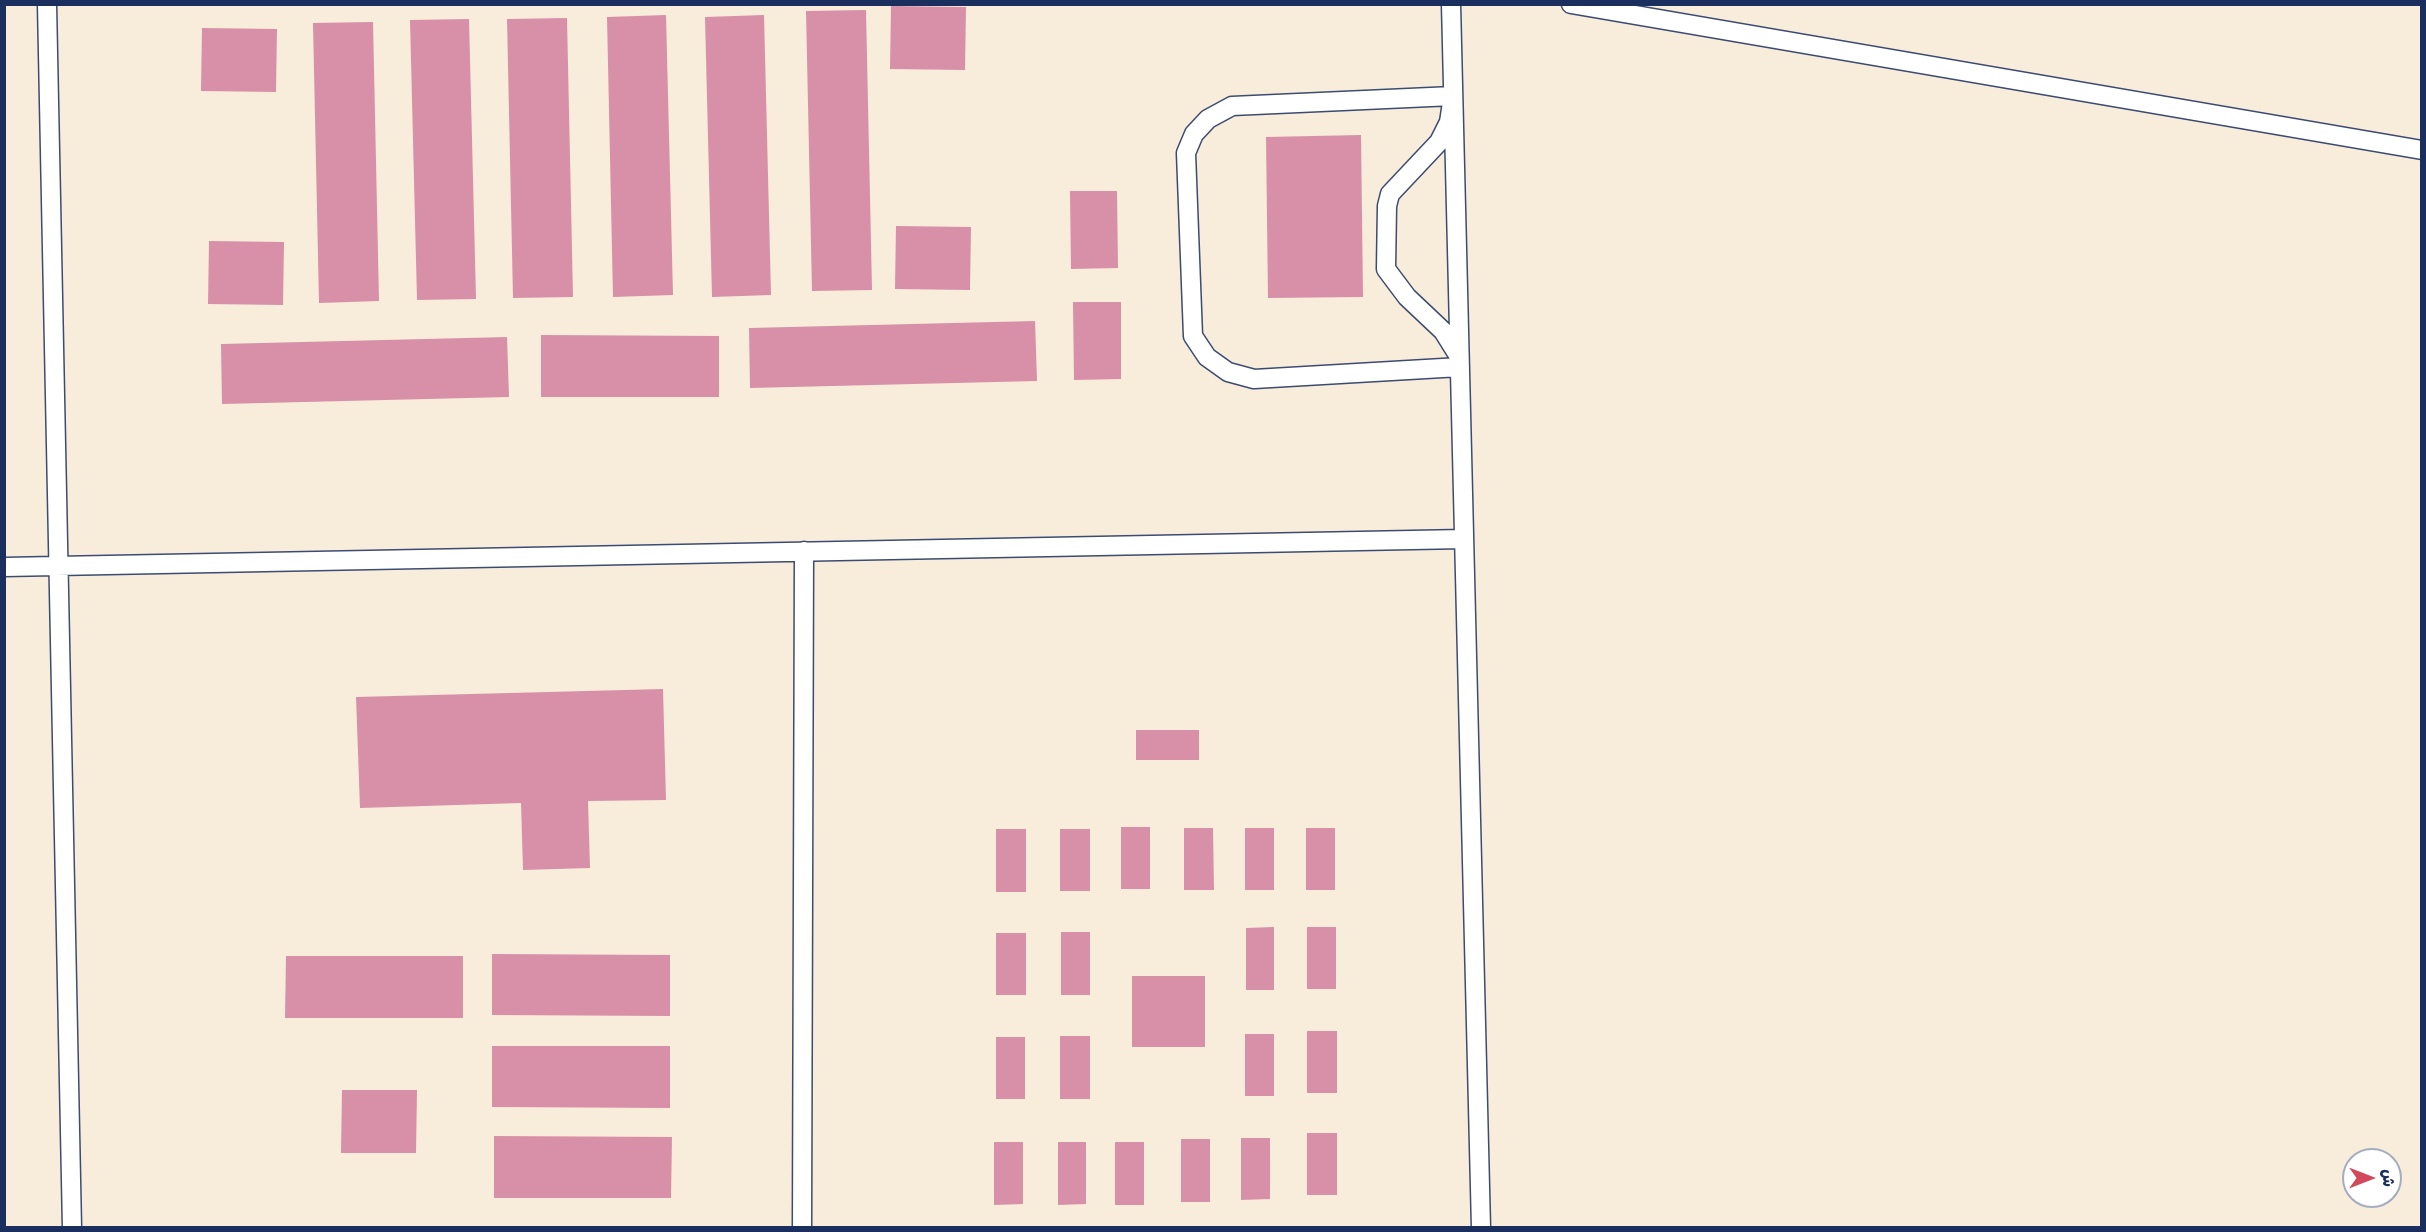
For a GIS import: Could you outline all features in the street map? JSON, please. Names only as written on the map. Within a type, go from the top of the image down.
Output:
[{"type":"lane","points":[[47,4],[72,1227]]},
{"type":"lane","points":[[1450,4],[1481,1227]]},
{"type":"lane","points":[[1571,4],[2421,150]]},
{"type":"lane","points":[[1453,96],[1232,106],[1208,119],[1194,134],[1186,153],[1193,336],[1207,357],[1228,372],[1254,379],[1460,363]]},
{"type":"lane","points":[[1453,96],[1449,122],[1439,142],[1390,194],[1387,206],[1386,269],[1407,297],[1443,331],[1460,363]]},
{"type":"lane","points":[[4,567],[1464,539]]},
{"type":"lane","points":[[802,1227],[804,551]]},
{"type":"building","points":[[891,6],[966,7],[965,70],[890,69]]},
{"type":"building","points":[[866,10],[872,290],[812,291],[806,11]]},
{"type":"building","points":[[666,15],[673,295],[613,297],[607,17]]},
{"type":"building","points":[[764,15],[771,295],[712,297],[705,17]]},
{"type":"building","points":[[567,18],[573,297],[513,298],[507,19]]},
{"type":"building","points":[[469,19],[476,299],[417,300],[410,20]]},
{"type":"building","points":[[373,22],[379,301],[319,303],[313,23]]},
{"type":"building","points":[[202,28],[277,29],[276,92],[201,91]]},
{"type":"building","points":[[1361,135],[1363,297],[1268,298],[1266,137]]},
{"type":"building","points":[[1070,191],[1117,191],[1118,268],[1071,269]]},
{"type":"building","points":[[896,226],[971,227],[970,290],[895,289]]},
{"type":"building","points":[[209,241],[284,242],[283,305],[208,304]]},
{"type":"building","points":[[1073,302],[1121,302],[1121,379],[1074,380]]},
{"type":"building","points":[[1035,321],[1037,381],[750,388],[749,328]]},
{"type":"building","points":[[541,335],[719,336],[719,397],[541,397]]},
{"type":"building","points":[[507,337],[509,397],[222,404],[221,344]]},
{"type":"building","points":[[663,689],[666,800],[588,801],[590,868],[523,870],[521,803],[360,808],[356,697]]},
{"type":"building","points":[[1136,730],[1199,730],[1199,760],[1136,760]]},
{"type":"building","points":[[1121,827],[1150,827],[1150,889],[1121,889]]},
{"type":"building","points":[[1184,828],[1213,828],[1214,890],[1184,890]]},
{"type":"building","points":[[1245,828],[1274,828],[1274,890],[1245,890]]},
{"type":"building","points":[[1306,828],[1335,828],[1335,890],[1306,890]]},
{"type":"building","points":[[996,829],[1026,829],[1026,892],[996,892]]},
{"type":"building","points":[[1060,829],[1090,829],[1090,891],[1060,891]]},
{"type":"building","points":[[1274,927],[1274,990],[1246,990],[1246,928]]},
{"type":"building","points":[[1307,927],[1336,927],[1336,989],[1307,989]]},
{"type":"building","points":[[1061,932],[1090,932],[1090,995],[1061,995]]},
{"type":"building","points":[[996,933],[1026,933],[1026,995],[996,995]]},
{"type":"building","points":[[492,954],[670,955],[670,1016],[492,1015]]},
{"type":"building","points":[[286,956],[463,956],[463,1018],[285,1018]]},
{"type":"building","points":[[1132,976],[1205,976],[1205,1047],[1132,1047]]},
{"type":"building","points":[[1307,1031],[1337,1031],[1337,1093],[1307,1093]]},
{"type":"building","points":[[1245,1034],[1274,1034],[1274,1096],[1245,1096]]},
{"type":"building","points":[[1060,1036],[1090,1036],[1090,1099],[1060,1099]]},
{"type":"building","points":[[996,1037],[1025,1037],[1025,1099],[996,1099]]},
{"type":"building","points":[[492,1046],[670,1046],[670,1108],[492,1107]]},
{"type":"building","points":[[342,1090],[417,1090],[416,1153],[341,1153]]},
{"type":"building","points":[[1307,1133],[1337,1133],[1337,1195],[1307,1195]]},
{"type":"building","points":[[494,1136],[672,1137],[671,1198],[494,1198]]},
{"type":"building","points":[[1241,1138],[1270,1138],[1270,1199],[1241,1200]]},
{"type":"building","points":[[1181,1139],[1210,1139],[1210,1202],[1181,1202]]},
{"type":"building","points":[[994,1142],[1023,1142],[1023,1204],[994,1205]]},
{"type":"building","points":[[1058,1142],[1086,1142],[1086,1204],[1058,1205]]},
{"type":"building","points":[[1115,1142],[1144,1142],[1144,1205],[1115,1205]]}]
